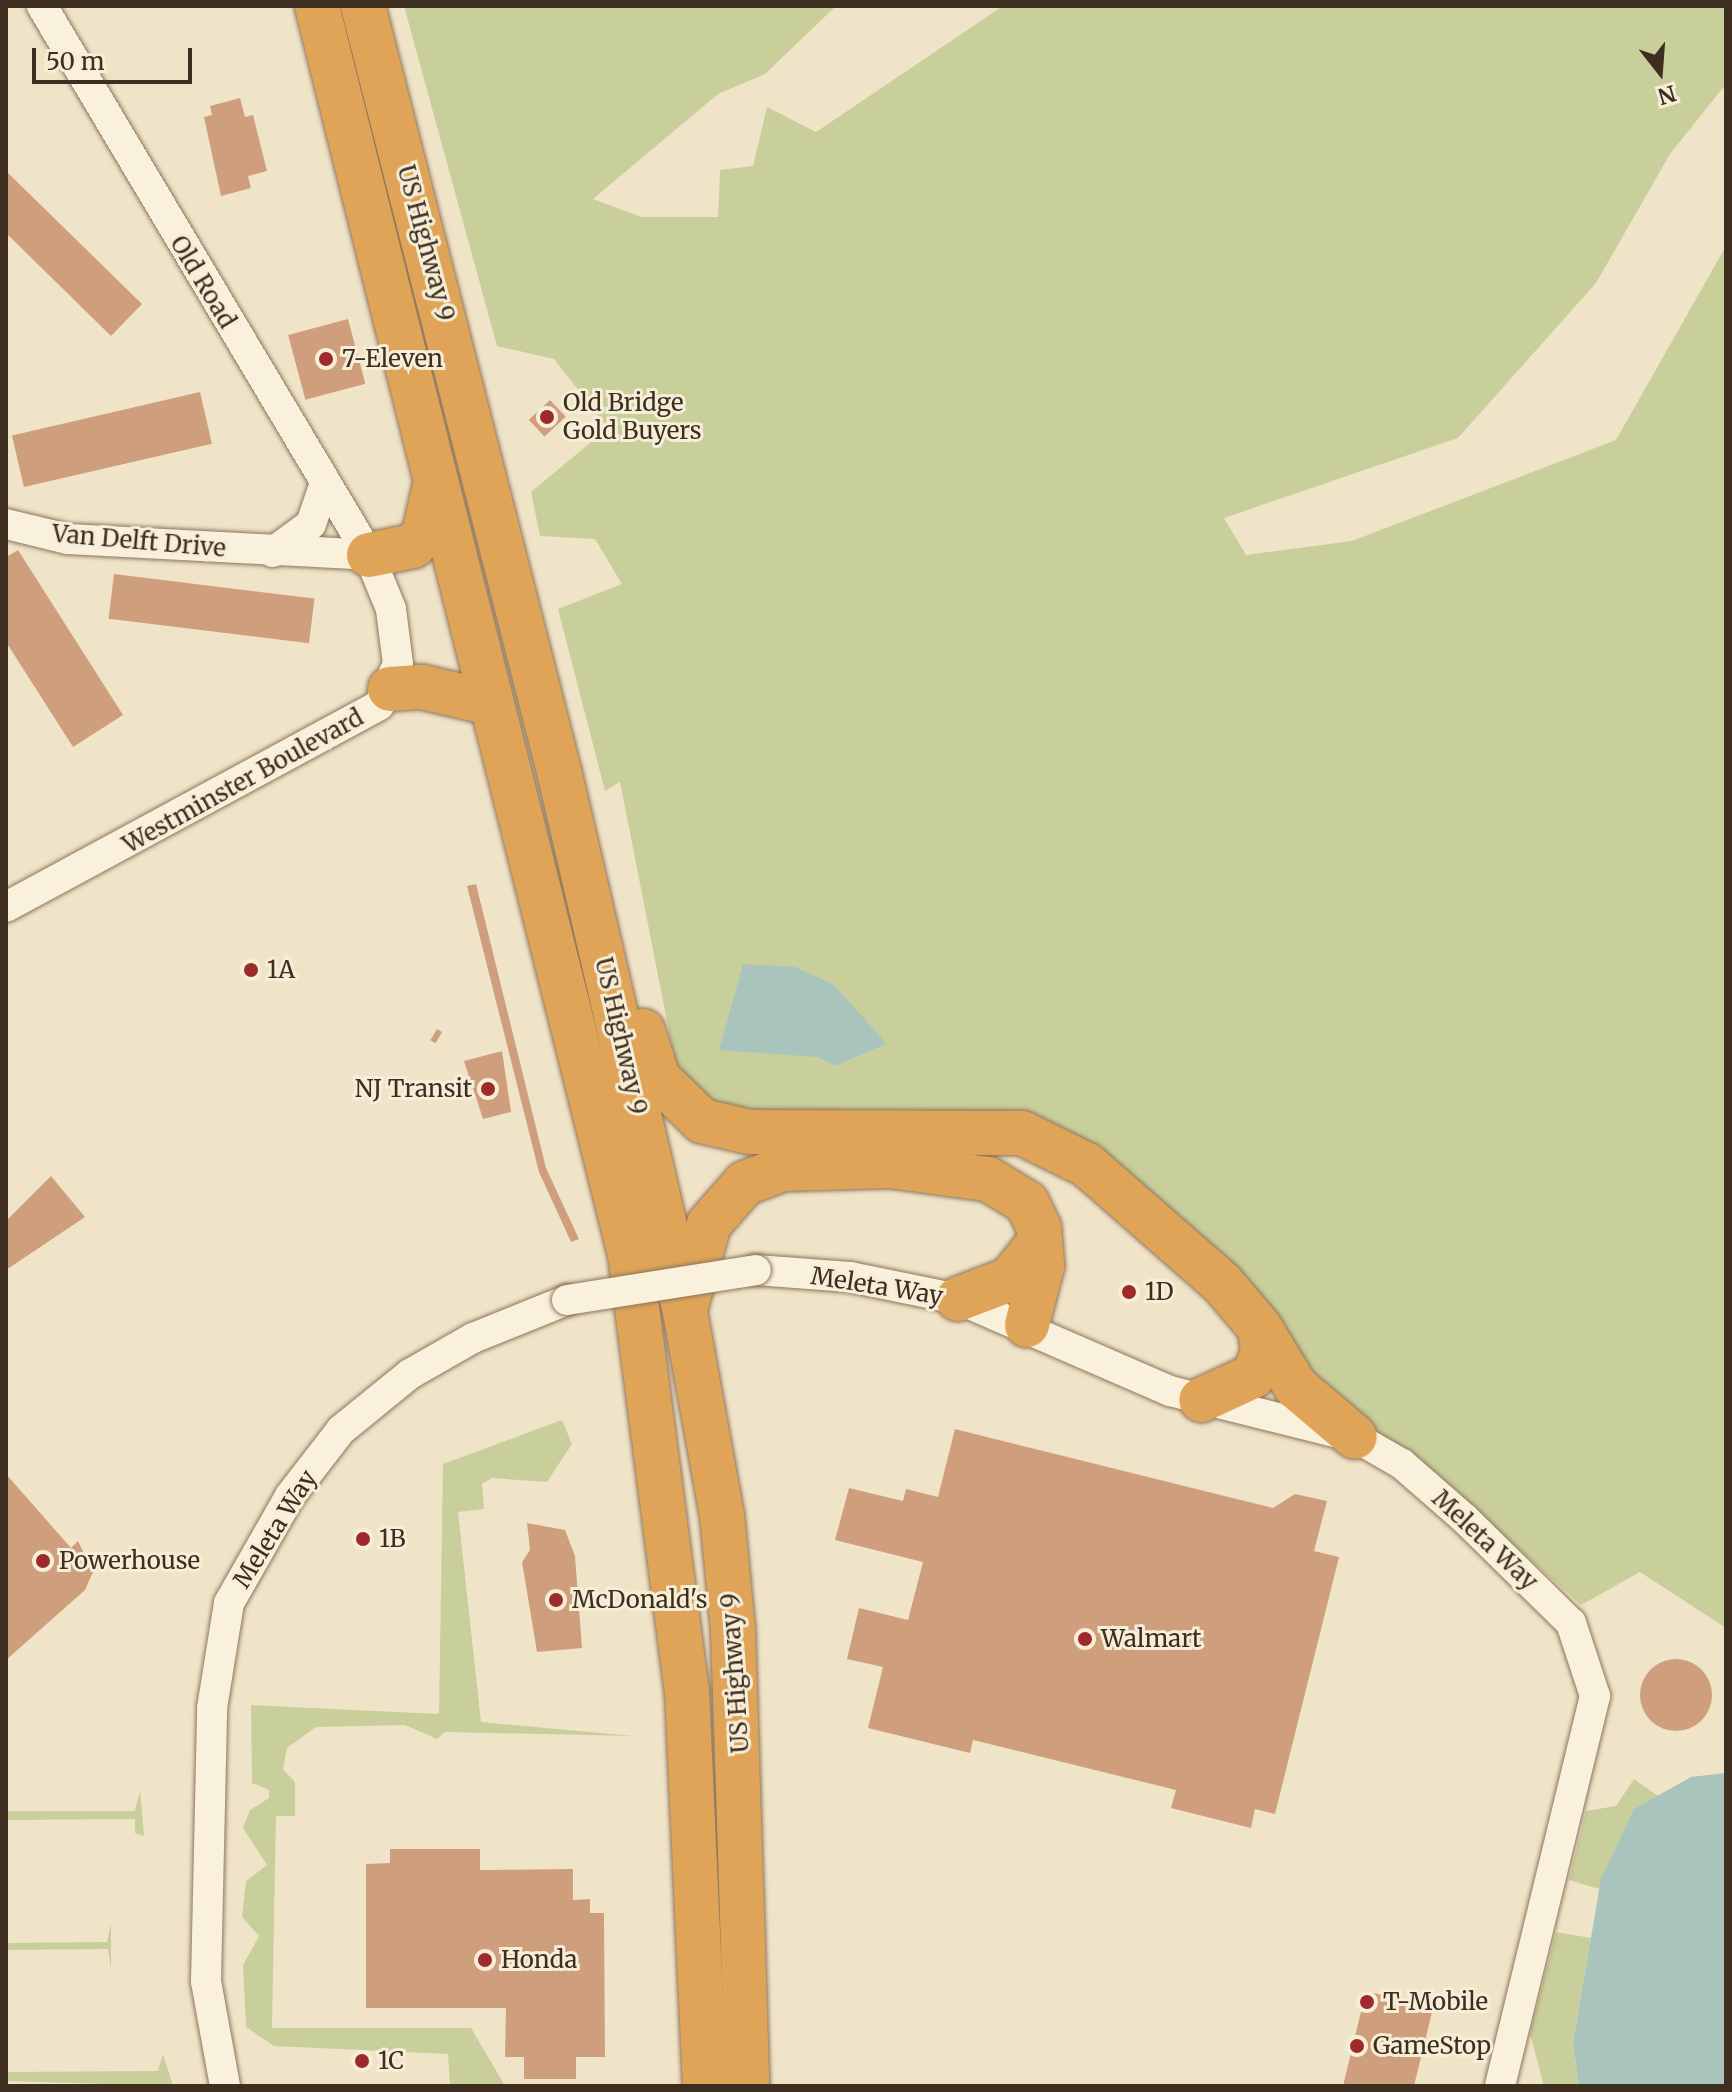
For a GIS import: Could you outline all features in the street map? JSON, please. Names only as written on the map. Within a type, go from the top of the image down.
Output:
[{"type":"highway","name":"US Highway 9","points":[[317,6],[630,1254],[689,1706],[705,2086]]},
{"type":"highway","name":"US Highway 9","points":[[363,6],[560,775],[685,1312],[727,1572],[746,1937],[747,2086]]},
{"type":"highway","points":[[369,555],[402,551],[424,534],[437,478]]},
{"type":"highway","points":[[390,689],[422,687],[491,703]]},
{"type":"highway","points":[[560,775],[658,1078],[679,1105],[702,1121],[750,1132],[1022,1133],[1049,1141],[1187,1251],[1260,1328],[1296,1387],[1355,1437]]},
{"type":"highway","points":[[685,1312],[719,1208],[745,1183],[783,1169],[890,1166],[988,1179],[1027,1203],[1040,1241],[1041,1281],[1027,1325]]},
{"type":"highway","points":[[958,1299],[1010,1279],[1040,1241]]},
{"type":"highway","points":[[1201,1400],[1253,1376],[1263,1353],[1260,1328]]},
{"type":"highway","points":[[746,1937],[753,2043],[769,2086]]},
{"type":"street","name":"Old Road","points":[[42,6],[369,555]]},
{"type":"street","points":[[273,552],[311,524],[325,483]]},
{"type":"street","name":"Van Delft Drive","points":[[6,524],[68,539],[369,555]]},
{"type":"street","points":[[369,555],[397,646],[390,689]]},
{"type":"street","name":"Westminster Boulevard","points":[[6,907],[379,705],[390,689]]},
{"type":"street","name":"Meleta Way","points":[[225,2086],[206,1981],[212,1708],[229,1603],[290,1496],[341,1430],[410,1374],[567,1300],[756,1270],[850,1277],[958,1299],[1027,1325],[1201,1400],[1355,1437],[1402,1464],[1516,1566],[1571,1623],[1589,1663],[1595,1696],[1500,2086]]},
{"type":"green space","points":[[404,6],[836,6],[765,74],[718,94],[593,199],[641,217],[718,217],[720,170],[753,166],[767,107],[816,132],[1003,6],[1726,6],[1726,84],[1670,154],[1596,283],[1458,438],[1224,518],[1246,555],[1352,541],[1616,440],[1726,246],[1726,1628],[1640,1572],[1581,1605],[1420,1460],[1298,1383],[1064,1131],[741,1119],[678,1077],[620,782],[605,791],[558,609],[622,584],[595,539],[540,536],[531,492],[608,428],[554,359],[497,346]],"holes":[[[887,1044],[835,1066],[817,1057]]]},
{"type":"green space","points":[[562,1420],[572,1444],[547,1482],[492,1478],[482,1484],[484,1509],[458,1512],[481,1722],[633,1736],[445,1732],[437,1739],[405,1725],[316,1727],[287,1748],[283,1769],[295,1782],[295,1816],[276,1816],[272,2028],[471,2028],[505,2086],[450,2086],[448,2054],[274,2046],[246,2027],[243,1965],[259,1936],[242,1917],[246,1881],[267,1865],[243,1828],[250,1810],[269,1798],[269,1790],[252,1783],[251,1705],[439,1714],[443,1464]]},
{"type":"green space","points":[[1634,1779],[1658,1796],[1634,1810],[1599,1889],[1569,1880],[1586,1811],[1616,1806]]},
{"type":"green space","points":[[140,1791],[144,1836],[135,1833],[135,1819],[6,1820],[6,1811],[135,1811]]},
{"type":"green space","points":[[111,1924],[111,1968],[108,1949],[6,1950],[6,1943],[107,1942]]},
{"type":"green space","points":[[1556,1932],[1591,1938],[1573,2043],[1579,2086],[1544,2086],[1530,2033]]},
{"type":"green space","points":[[163,2054],[173,2086],[6,2081],[6,2072],[158,2071]]},
{"type":"water","points":[[743,964],[795,967],[834,985],[887,1044],[835,1066],[817,1057],[719,1050]]},
{"type":"water","points":[[1726,1773],[1726,2086],[1579,2086],[1573,2043],[1601,1879],[1634,1809],[1691,1777]]},
{"type":"building","points":[[240,98],[245,117],[253,115],[267,171],[248,176],[251,188],[221,196],[204,117],[212,115],[210,106]]},
{"type":"building","points":[[6,171],[142,304],[111,336],[6,233]]},
{"type":"building","name":"7-Eleven","points":[[348,319],[365,384],[305,400],[288,335]]},
{"type":"building","points":[[200,392],[212,444],[24,487],[12,435]]},
{"type":"building","points":[[550,400],[566,417],[544,437],[529,420]]},
{"type":"building","points":[[18,550],[123,715],[73,747],[6,642],[6,557]]},
{"type":"building","points":[[114,574],[314,599],[309,643],[109,619]]},
{"type":"building","points":[[476,884],[546,1168],[579,1239],[571,1242],[539,1172],[467,886]]},
{"type":"building","points":[[437,1029],[442,1032],[435,1043],[430,1040]]},
{"type":"building","name":"NJ Transit","points":[[502,1051],[511,1112],[483,1119],[464,1061]]},
{"type":"building","points":[[51,1176],[85,1217],[6,1270],[6,1221]]},
{"type":"building","name":"Walmart","points":[[955,1429],[1273,1508],[1295,1494],[1327,1501],[1314,1551],[1339,1557],[1275,1814],[1255,1809],[1251,1828],[1171,1808],[1176,1790],[973,1740],[970,1753],[868,1728],[883,1667],[847,1659],[859,1608],[908,1620],[923,1562],[835,1540],[849,1488],[903,1501],[906,1489],[938,1497]]},
{"type":"building","name":"Powerhouse","points":[[6,1474],[71,1548],[78,1541],[93,1572],[85,1590],[6,1660]]},
{"type":"building","name":"McDonald's","points":[[527,1523],[565,1530],[575,1556],[582,1648],[537,1652],[522,1562],[530,1550]]},
{"type":"building","points":[[1683,1659],[1702,1669],[1710,1681],[1710,1709],[1702,1721],[1690,1729],[1669,1731],[1650,1721],[1642,1709],[1640,1688],[1650,1669],[1662,1661]]},
{"type":"building","name":"Honda","points":[[390,1849],[480,1849],[480,1870],[573,1869],[573,1900],[590,1899],[590,1913],[604,1913],[605,2057],[576,2057],[576,2079],[524,2079],[524,2057],[505,2057],[506,2008],[366,2008],[366,1864],[390,1863]]},
{"type":"building","points":[[1366,1991],[1433,2008],[1414,2086],[1343,2086]]},
{"type":"place","name":"7-Eleven","points":[[326,359]]},
{"type":"place","name":"Old Bridge Gold Buyers","points":[[547,417]]},
{"type":"place","name":"1A","points":[[251,970]]},
{"type":"place","name":"NJ Transit","points":[[488,1089]]},
{"type":"place","name":"1D","points":[[1129,1292]]},
{"type":"place","name":"1B","points":[[363,1539]]},
{"type":"place","name":"Powerhouse","points":[[43,1561]]},
{"type":"place","name":"McDonald's","points":[[556,1600]]},
{"type":"place","name":"Walmart","points":[[1085,1639]]},
{"type":"place","name":"Honda","points":[[485,1960]]},
{"type":"place","name":"T-Mobile","points":[[1367,2002]]},
{"type":"place","name":"GameStop","points":[[1357,2046]]},
{"type":"place","name":"1C","points":[[362,2061]]}]
